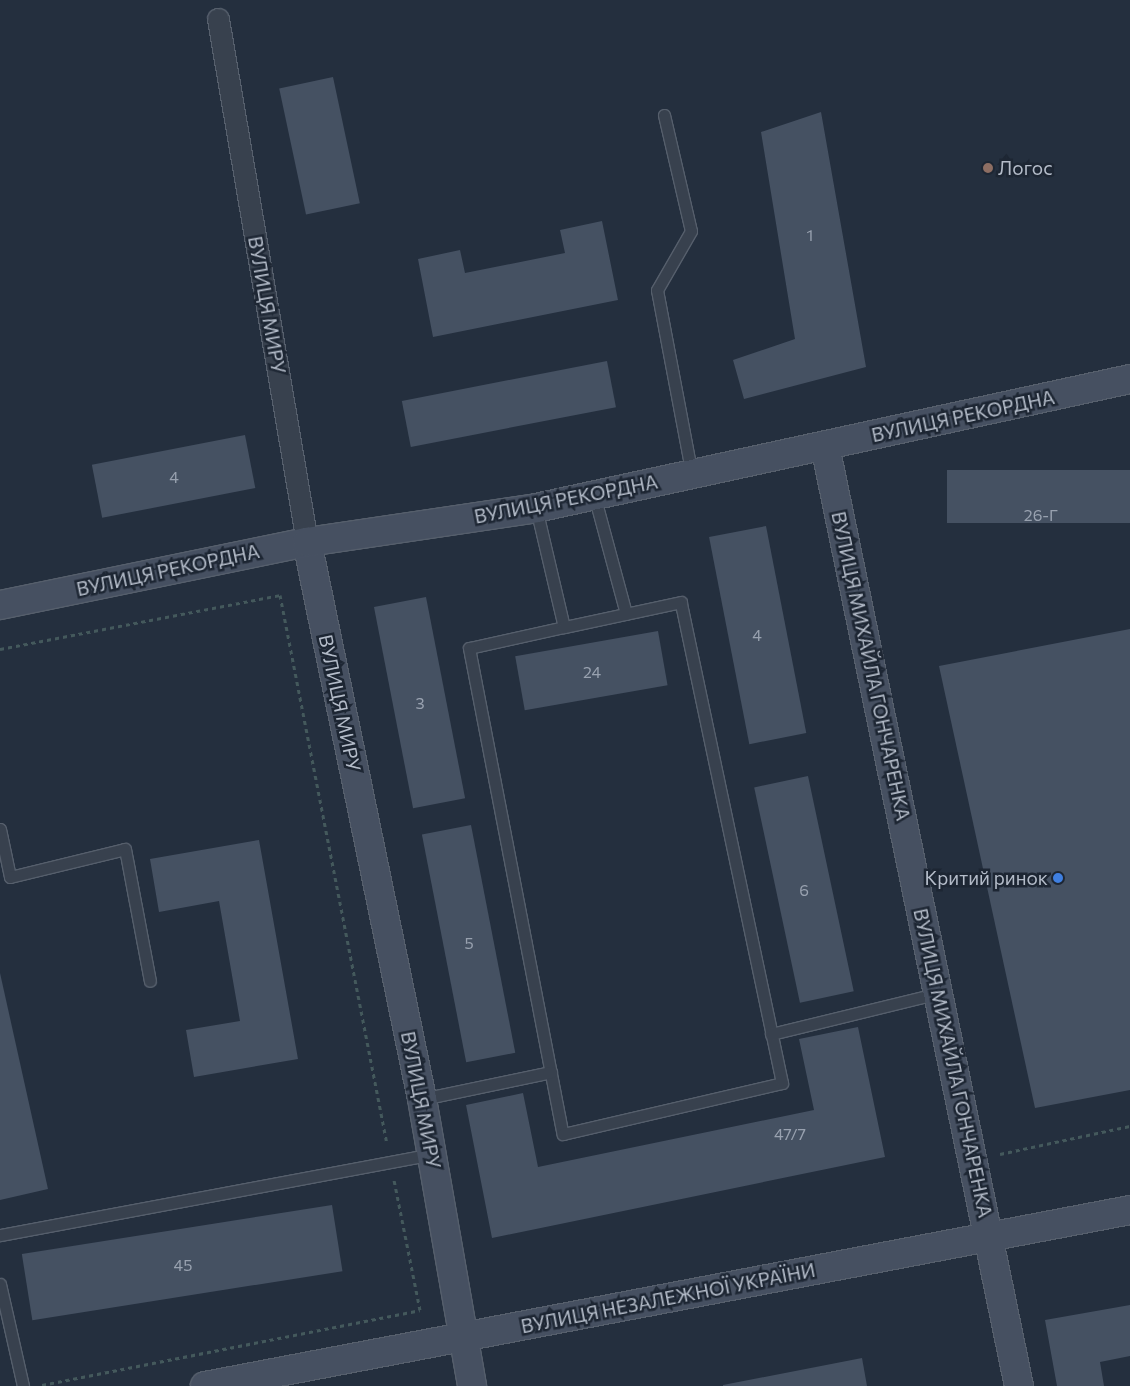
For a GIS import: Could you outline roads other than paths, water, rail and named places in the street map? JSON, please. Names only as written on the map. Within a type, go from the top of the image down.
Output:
[{"type":"street","name":"ВУЛИЦЯ МИРУ","points":[[218,19],[307,542],[422,1098],[472,1386]]},
{"type":"street","name":"ВУЛИЦЯ РЕКОРДНА","points":[[0,605],[307,542],[536,508],[1130,379]]},
{"type":"street","name":"ВУЛИЦЯ МИХАЙЛА ГОНЧАРЕНКА","points":[[825,446],[1019,1386]]},
{"type":"street","name":"ВУЛИЦЯ НЕЗАЛЕЖНОЇ УКРАЇНИ","points":[[206,1386],[1130,1210]]},
{"type":"lane","points":[[664,115],[691,231],[658,290],[692,475]]},
{"type":"lane","points":[[594,494],[626,614]]},
{"type":"lane","points":[[536,508],[564,627]]},
{"type":"lane","points":[[681,602],[782,1083],[563,1134],[469,648],[564,627],[681,602]]},
{"type":"lane","points":[[0,829],[10,877],[125,849],[150,980]]},
{"type":"lane","points":[[771,1034],[939,993]]},
{"type":"lane","points":[[422,1098],[551,1072]]},
{"type":"lane","points":[[0,1235],[431,1154]]},
{"type":"lane","points":[[0,1284],[23,1386]]},
{"type":"place","name":"Логос","points":[[988,168]]},
{"type":"place","name":"Критий ринок","points":[[1058,878]]}]
